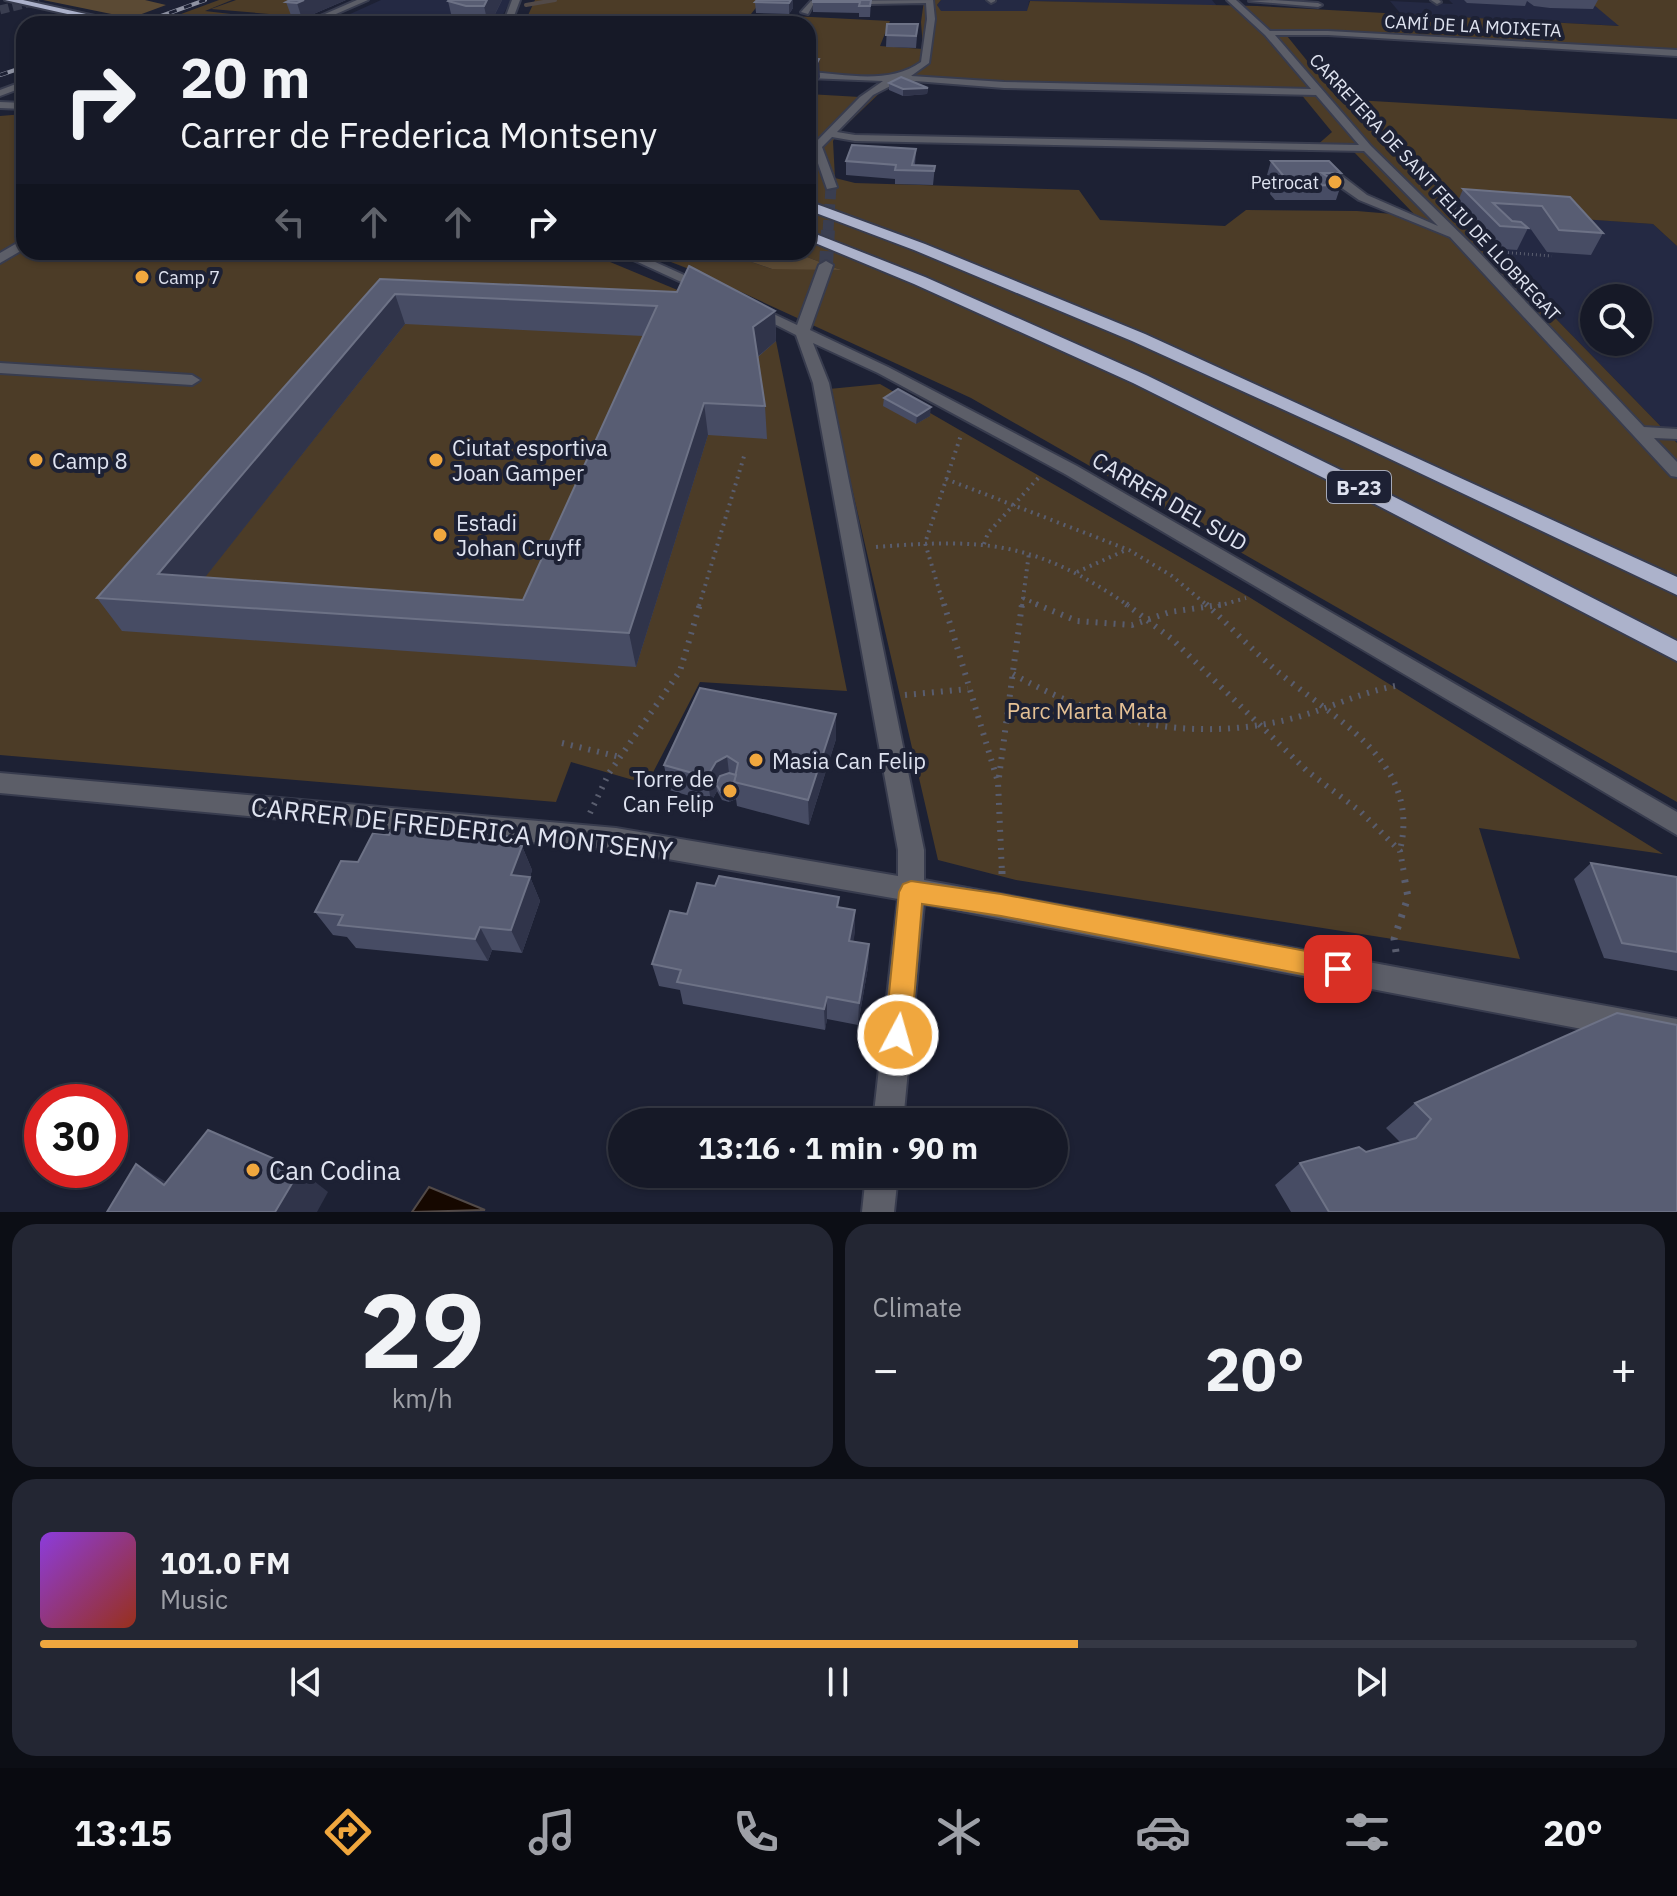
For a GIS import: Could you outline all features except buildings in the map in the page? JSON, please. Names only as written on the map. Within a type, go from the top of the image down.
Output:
[{"type":"highway","points":[[10,0],[86,16]]},
{"type":"highway","name":"B-23","points":[[816,208],[902,239],[1151,341],[1338,425],[1677,587]]},
{"type":"highway","name":"B-23","points":[[816,238],[1036,332],[1300,457],[1677,652]]},
{"type":"street","points":[[325,16],[364,0]]},
{"type":"street","points":[[805,12],[808,3],[928,0],[931,19],[925,63],[902,79],[884,84],[868,94],[817,146],[831,187]]},
{"type":"street","name":"CARRETERA DE SANT FELIU DE LLOBREGAT","points":[[1231,0],[1268,33],[1367,148],[1471,251],[1677,472]]},
{"type":"street","points":[[1253,1],[1318,5],[1316,0],[1303,0]]},
{"type":"street","name":"CAMÍ DE LA MOIXETA","points":[[1268,33],[1328,33],[1677,53]]},
{"type":"street","points":[[816,75],[1004,85],[1317,92]]},
{"type":"street","points":[[1347,125],[1337,148],[1318,161],[1335,182],[1460,240]]},
{"type":"street","points":[[830,134],[855,138],[1367,148]]},
{"type":"street","points":[[641,260],[718,293]]},
{"type":"street","points":[[826,265],[802,332],[818,373],[911,850],[911,918],[890,1108]]},
{"type":"street","name":"CARRER DEL SUD","points":[[745,305],[857,358],[1055,462],[1677,824]]},
{"type":"street","points":[[818,373],[830,365],[857,358]]},
{"type":"street","points":[[0,368],[192,380]]},
{"type":"street","points":[[1641,432],[1677,434]]},
{"type":"street","name":"CARRER DE FREDERICA MONTSENY","points":[[0,783],[616,839],[1001,905],[1677,1033]]},
{"type":"street","points":[[878,1212],[881,1188]]},
{"type":"path","points":[[1471,251],[1552,256]]},
{"type":"path","points":[[978,420],[963,431],[925,543],[998,782]]},
{"type":"path","points":[[580,836],[609,773],[680,671],[745,453]]},
{"type":"path","points":[[984,544],[988,533],[1055,462]]},
{"type":"path","points":[[946,479],[1127,549],[1191,588],[1272,668],[1358,736],[1377,756],[1403,802],[1406,825],[1400,851],[1408,897],[1394,939],[1400,981]]},
{"type":"path","points":[[851,542],[984,544],[1029,553],[1076,572],[1149,621],[1307,771],[1360,811],[1400,851]]},
{"type":"path","points":[[1076,572],[1127,549]]},
{"type":"path","points":[[1001,905],[998,782],[1029,553]]},
{"type":"path","points":[[1023,598],[1077,621],[1132,625],[1170,612],[1249,597],[1267,585]]},
{"type":"path","points":[[1013,674],[1075,708],[1160,729],[1214,731],[1259,727],[1371,689],[1396,686],[1415,671]]},
{"type":"path","points":[[881,696],[968,689]]},
{"type":"path","points":[[562,743],[620,757]]},
{"type":"shaded area","points":[[43,0],[145,0],[166,5],[136,16],[121,16]]},
{"type":"shaded area","points":[[381,0],[511,0],[502,16],[346,16]]},
{"type":"shaded area","points":[[941,0],[1212,0],[1217,6],[1029,1],[1028,11],[940,11],[937,5]]},
{"type":"shaded area","points":[[1449,0],[1588,0],[1621,26],[1401,14],[1390,1],[1453,4]]},
{"type":"shaded area","points":[[1449,209],[1653,224],[1677,246],[1677,443],[1592,356],[1652,356],[1652,284],[1580,284],[1580,343]]},
{"type":"shaded area","points":[[746,260],[815,260],[841,270],[772,269]]},
{"type":"shaded area","points":[[429,1187],[485,1210],[412,1212]]},
{"type":"green space","points":[[219,0],[232,0],[205,11],[231,14],[227,16],[176,16]]},
{"type":"green space","points":[[236,0],[332,0],[293,16],[211,9]]},
{"type":"green space","points":[[535,0],[762,0],[751,14],[791,16],[528,16]]},
{"type":"green space","points":[[924,0],[941,0],[937,5],[941,11],[1027,11],[1030,1],[1257,6],[1619,26],[1588,0],[1677,0],[1677,51],[1316,30],[1283,31],[1338,99],[1677,119],[1677,246],[1653,224],[1450,210],[1580,343],[1580,356],[1592,356],[1677,443],[1677,802],[971,398],[666,260],[746,260],[772,269],[838,269],[815,260],[816,94],[860,97],[887,78],[816,74],[816,17],[890,21],[880,46],[923,49],[921,22]],"holes":[[[913,80],[1300,93],[1332,132],[1315,147],[1320,151],[1353,151],[1416,216],[1357,211],[1246,210],[1225,226],[1100,220],[1079,190],[855,183],[835,178],[833,141],[888,85]]]},
{"type":"green space","name":"Ciutat esportiva Joan Gamper","points":[[16,115],[16,260],[605,260],[692,296],[776,341],[847,691],[700,682],[647,784],[571,762],[556,802],[0,755],[0,116]]},
{"type":"green space","name":"Parc Marta Mata","points":[[880,384],[1249,597],[1663,854],[1479,828],[1520,959],[1016,880],[938,860],[829,389]]},
{"type":"waterway","points":[[526,5],[555,0]]},
{"type":"tunnel","points":[[0,10],[39,0]]},
{"type":"tunnel","points":[[828,231],[831,187]]},
{"type":"tunnel","points":[[826,265],[828,229]]},
{"type":"railway","points":[[161,16],[205,0]]},
{"type":"railway","points":[[0,75],[16,70]]},
{"type":"place","name":"Petrocat","points":[[1335,182]]},
{"type":"place","name":"Camp 7","points":[[142,277]]},
{"type":"place","name":"Camp 8","points":[[36,460]]},
{"type":"place","name":"Ciutat esportiva Joan Gamper","points":[[436,460]]},
{"type":"place","name":"Estadi Johan Cruyff","points":[[440,535]]},
{"type":"place","name":"Masia Can Felip","points":[[756,760]]},
{"type":"place","name":"Torre de Can Felip","points":[[730,791]]},
{"type":"place","name":"Can Codina","points":[[253,1170]]},
{"type":"route","points":[[898,1035],[911,892],[1001,905],[1338,969]]}]
